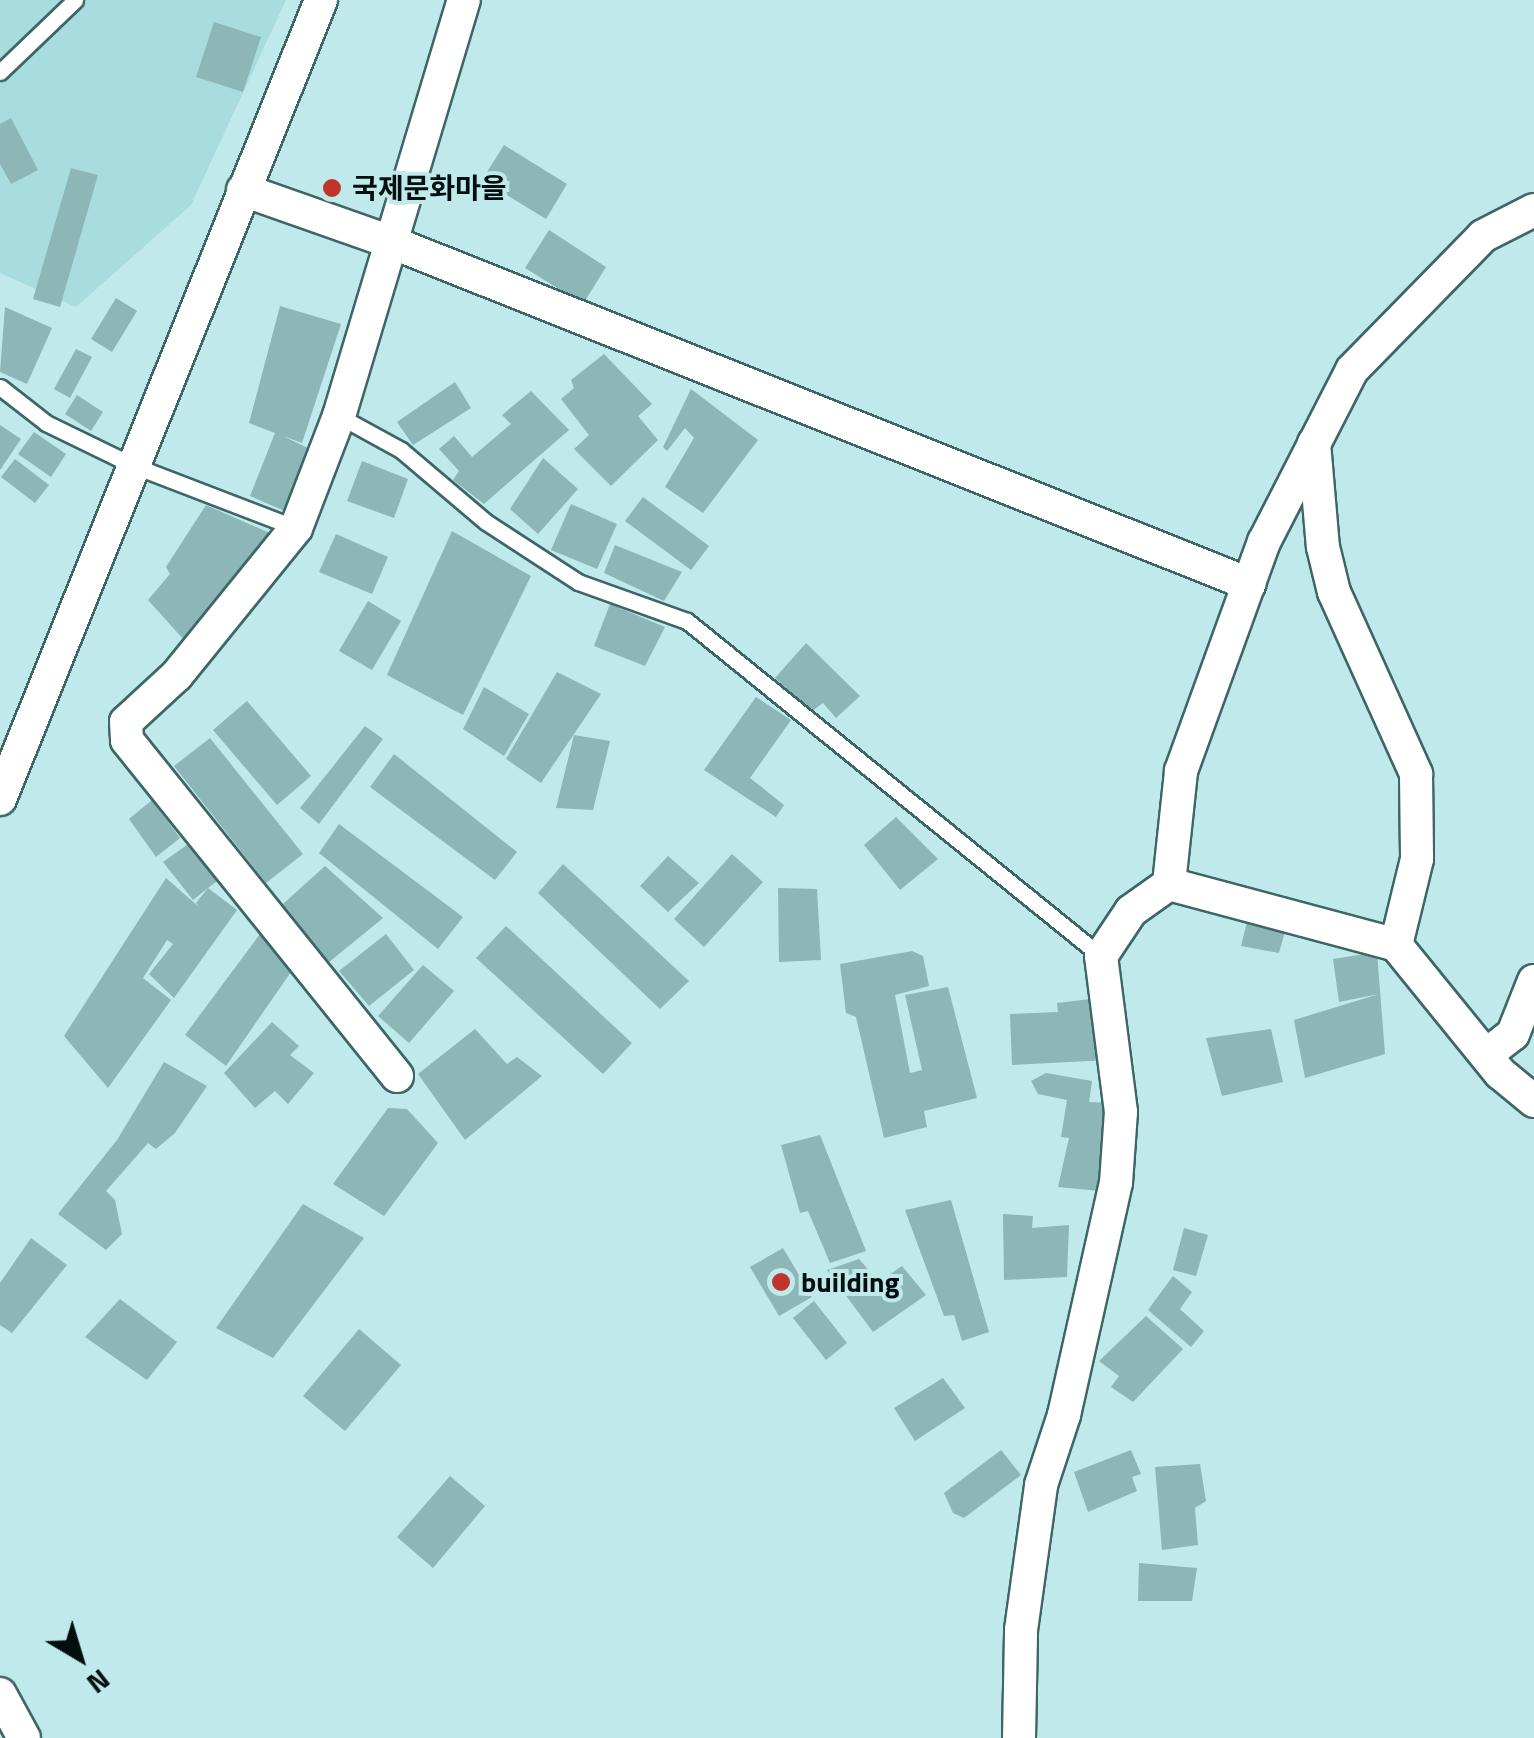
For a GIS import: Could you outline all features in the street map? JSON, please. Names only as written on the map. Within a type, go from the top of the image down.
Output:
[{"type":"street","points":[[0,798],[321,0]]},
{"type":"street","points":[[397,1076],[127,740],[126,722],[177,675],[296,528],[339,416],[464,0]]},
{"type":"street","points":[[243,190],[391,242],[1249,584]]},
{"type":"street","points":[[1019,1738],[1021,1630],[1041,1486],[1064,1416],[1116,1182],[1121,1112],[1101,956],[1131,911],[1169,884],[1181,771],[1249,584],[1352,370],[1484,236],[1534,210]]},
{"type":"street","points":[[1314,443],[1323,547],[1334,592],[1416,774],[1417,859],[1396,945]]},
{"type":"street","points":[[1169,884],[1396,945],[1486,1055],[1534,1101]]},
{"type":"street","points":[[1486,1055],[1513,1034],[1534,980]]},
{"type":"street","points":[[0,1694],[24,1738]]},
{"type":"lane","points":[[0,72],[75,0]]},
{"type":"lane","points":[[0,387],[46,424],[132,465],[296,528]]},
{"type":"lane","points":[[339,416],[400,450],[486,522],[578,582],[688,621],[1101,956]]},
{"type":"shaded area","points":[[0,0],[286,0],[191,205],[76,307],[0,273]]},
{"type":"building","points":[[214,22],[261,37],[243,92],[196,77]]},
{"type":"building","points":[[11,118],[38,170],[11,184],[0,164],[0,124]]},
{"type":"building","points":[[504,145],[567,184],[546,219],[482,180]]},
{"type":"building","points":[[71,168],[98,175],[60,307],[33,299]]},
{"type":"building","points":[[549,230],[606,267],[583,304],[525,268]]},
{"type":"building","points":[[116,298],[137,311],[112,352],[91,339]]},
{"type":"building","points":[[280,306],[341,324],[302,443],[283,436],[312,450],[287,512],[250,496],[275,433],[249,423]]},
{"type":"building","points":[[5,307],[52,328],[27,384],[0,372]]},
{"type":"building","points":[[76,349],[92,357],[70,398],[54,389]]},
{"type":"building","points":[[604,354],[652,404],[638,416],[658,440],[611,486],[574,449],[589,435],[561,399],[574,388],[571,380]]},
{"type":"building","points":[[455,382],[471,408],[413,445],[397,422]]},
{"type":"building","points":[[691,389],[758,440],[703,513],[665,487],[694,438],[685,428],[667,451],[663,447]]},
{"type":"building","points":[[531,391],[569,430],[484,504],[453,480],[459,471],[439,449],[454,436],[472,457],[511,424],[502,415]]},
{"type":"building","points":[[77,395],[103,412],[91,431],[65,414]]},
{"type":"building","points":[[0,425],[21,439],[0,470]]},
{"type":"building","points":[[34,432],[66,454],[51,477],[18,454]]},
{"type":"building","points":[[543,458],[578,489],[538,534],[510,509]]},
{"type":"building","points":[[15,459],[49,485],[35,503],[1,477]]},
{"type":"building","points":[[362,461],[408,479],[394,518],[347,501]]},
{"type":"building","points":[[643,497],[709,546],[691,570],[625,521]]},
{"type":"building","points":[[571,504],[617,524],[597,569],[551,550]]},
{"type":"building","points":[[206,505],[270,533],[185,641],[148,600],[170,574],[166,567]]},
{"type":"building","points":[[452,531],[531,576],[463,715],[387,675]]},
{"type":"building","points":[[336,534],[388,557],[372,594],[319,572]]},
{"type":"building","points":[[615,545],[682,572],[664,601],[604,573]]},
{"type":"building","points":[[368,601],[401,621],[372,670],[339,651]]},
{"type":"building","points":[[610,604],[665,627],[645,666],[594,646]]},
{"type":"building","points":[[806,643],[860,696],[836,718],[823,703],[811,712],[775,678]]},
{"type":"building","points":[[557,672],[601,694],[541,783],[506,759]]},
{"type":"building","points":[[484,687],[529,714],[504,756],[463,729]]},
{"type":"building","points":[[756,697],[791,720],[750,778],[784,805],[776,817],[704,770]]},
{"type":"building","points":[[247,701],[311,776],[277,805],[213,730]]},
{"type":"building","points":[[365,726],[383,739],[319,824],[300,808]]},
{"type":"building","points":[[574,735],[610,741],[593,810],[556,808]]},
{"type":"building","points":[[210,738],[303,854],[266,883],[174,766]]},
{"type":"building","points":[[394,754],[517,852],[495,880],[370,787]]},
{"type":"building","points":[[152,800],[180,838],[156,857],[129,819]]},
{"type":"building","points":[[896,817],[938,859],[900,890],[864,845]]},
{"type":"building","points":[[339,824],[463,917],[438,949],[319,853]]},
{"type":"building","points":[[191,842],[221,878],[193,900],[163,862]]},
{"type":"building","points":[[732,854],[763,882],[704,947],[674,919]]},
{"type":"building","points":[[668,856],[699,883],[668,912],[640,886]]},
{"type":"building","points":[[563,864],[689,981],[660,1009],[538,893]]},
{"type":"building","points":[[325,866],[383,918],[328,963],[283,904]]},
{"type":"building","points":[[166,878],[199,907],[196,903],[208,888],[237,910],[174,998],[149,974],[173,944],[167,940],[143,978],[171,1000],[108,1088],[64,1036]]},
{"type":"building","points":[[778,888],[817,889],[821,960],[779,962]]},
{"type":"building","points":[[1247,922],[1286,928],[1279,953],[1241,946]]},
{"type":"building","points":[[506,926],[632,1043],[603,1074],[476,958]]},
{"type":"building","points":[[260,934],[293,969],[226,1066],[185,1035]]},
{"type":"building","points":[[386,934],[414,970],[369,1006],[339,971]]},
{"type":"building","points":[[912,951],[923,956],[929,986],[895,995],[910,1073],[922,1070],[905,995],[948,987],[977,1098],[924,1111],[927,1127],[884,1138],[856,1017],[846,1013],[840,964]]},
{"type":"building","points":[[1377,952],[1385,1054],[1305,1078],[1294,1020],[1379,994],[1339,1002],[1333,959]]},
{"type":"building","points":[[423,965],[454,991],[409,1043],[378,1016]]},
{"type":"building","points":[[1099,998],[1108,1060],[1012,1065],[1010,1014],[1058,1012],[1057,1003]]},
{"type":"building","points":[[272,1022],[299,1046],[290,1055],[314,1073],[288,1104],[275,1091],[255,1108],[224,1073]]},
{"type":"building","points":[[475,1029],[507,1064],[517,1057],[542,1076],[465,1140],[418,1074]]},
{"type":"building","points":[[1271,1029],[1283,1082],[1222,1096],[1206,1038]]},
{"type":"building","points":[[164,1062],[207,1086],[175,1133],[156,1149],[148,1143],[106,1191],[115,1200],[122,1234],[106,1250],[58,1214],[117,1140]]},
{"type":"building","points":[[1046,1073],[1092,1081],[1089,1102],[1112,1103],[1100,1191],[1058,1187],[1069,1138],[1061,1137],[1067,1100],[1038,1094],[1031,1081]]},
{"type":"building","points":[[388,1108],[407,1109],[438,1143],[384,1216],[333,1184]]},
{"type":"building","points":[[820,1135],[866,1251],[830,1263],[808,1211],[800,1213],[781,1145]]},
{"type":"building","points":[[951,1200],[989,1332],[962,1341],[954,1315],[944,1316],[905,1210]]},
{"type":"building","points":[[303,1204],[364,1238],[273,1358],[216,1328]]},
{"type":"building","points":[[1003,1214],[1033,1216],[1032,1228],[1069,1225],[1067,1277],[1004,1280]]},
{"type":"building","points":[[1184,1228],[1208,1235],[1196,1276],[1173,1270]]},
{"type":"building","points":[[31,1238],[67,1265],[12,1333],[0,1325],[0,1283]]},
{"type":"building","name":"building","points":[[783,1248],[812,1297],[779,1316],[750,1267]]},
{"type":"building","points":[[859,1259],[879,1282],[902,1266],[926,1295],[873,1332],[827,1270]]},
{"type":"building","points":[[1173,1276],[1192,1292],[1180,1309],[1204,1331],[1191,1347],[1148,1310]]},
{"type":"building","points":[[120,1299],[177,1342],[147,1380],[85,1337]]},
{"type":"building","name":"building","points":[[814,1301],[847,1343],[826,1360],[793,1318]]},
{"type":"building","points":[[1146,1316],[1183,1349],[1133,1402],[1111,1387],[1119,1376],[1099,1361]]},
{"type":"building","points":[[359,1329],[401,1365],[345,1431],[303,1396]]},
{"type":"building","points":[[943,1378],[965,1408],[915,1441],[894,1408]]},
{"type":"building","points":[[1001,1450],[1021,1475],[964,1518],[953,1513],[944,1493]]},
{"type":"building","points":[[1131,1450],[1141,1474],[1132,1477],[1137,1491],[1088,1512],[1074,1472]]},
{"type":"building","points":[[1200,1464],[1206,1501],[1195,1508],[1198,1545],[1162,1550],[1155,1467]]},
{"type":"building","points":[[450,1476],[485,1506],[433,1568],[397,1537]]},
{"type":"building","points":[[1139,1563],[1197,1568],[1192,1601],[1138,1601]]},
{"type":"place","name":"국제문화마을","points":[[332,188]]},
{"type":"place","name":"building","points":[[781,1282]]}]
